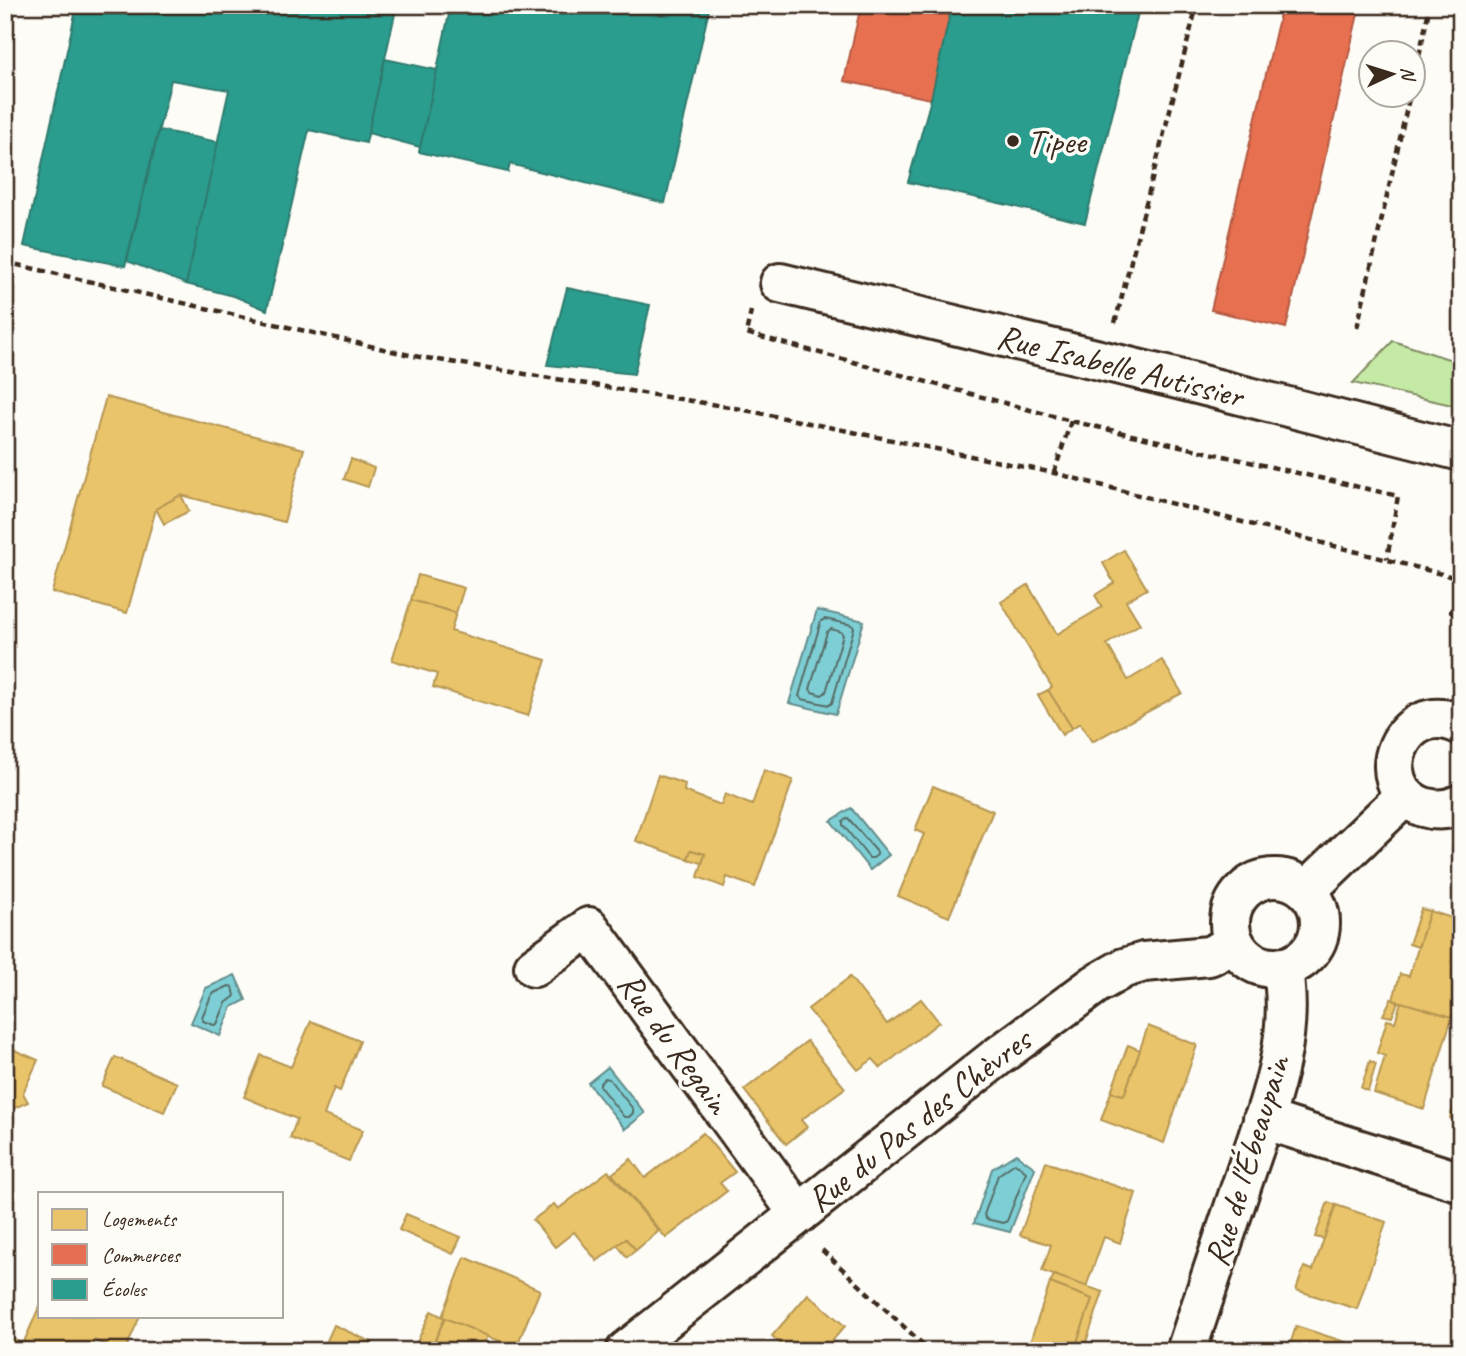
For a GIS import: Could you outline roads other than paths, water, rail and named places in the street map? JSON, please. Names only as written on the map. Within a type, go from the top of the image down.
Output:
[{"type":"street","name":"Rue Isabelle Autissier","points":[[780,283],[1461,451]]},
{"type":"street","points":[[1458,712],[1423,722],[1410,729],[1395,754],[1393,769],[1405,796],[1417,804],[1444,810],[1461,804]]},
{"type":"street","points":[[1307,890],[1405,796]]},
{"type":"street","points":[[1268,878],[1295,882],[1307,890],[1320,915],[1320,930],[1307,955],[1296,963],[1268,967],[1255,963],[1244,955],[1231,930],[1233,910],[1243,891],[1268,878]]},
{"type":"street","name":"Rue du Regain","points":[[534,967],[589,927],[799,1214]]},
{"type":"street","name":"Rue du Pas des Chèvres","points":[[626,1351],[997,1056],[1096,984],[1134,965],[1209,956],[1236,944]]},
{"type":"street","name":"Rue de l'Ébeaupain","points":[[1186,1351],[1285,1044],[1287,989],[1282,967]]},
{"type":"street","points":[[1263,1119],[1461,1182]]},
{"type":"water","points":[[817,610],[864,621],[836,714],[789,703]]},
{"type":"water","points":[[851,808],[889,855],[870,870],[831,821]]},
{"type":"water","points":[[235,975],[246,1000],[232,1007],[220,1036],[191,1023],[206,988]]},
{"type":"water","points":[[608,1067],[645,1113],[625,1129],[588,1083]]},
{"type":"water","points":[[1016,1154],[1035,1168],[1010,1232],[974,1223],[992,1169]]},
{"type":"place","name":"Tipee","points":[[1013,141]]}]
